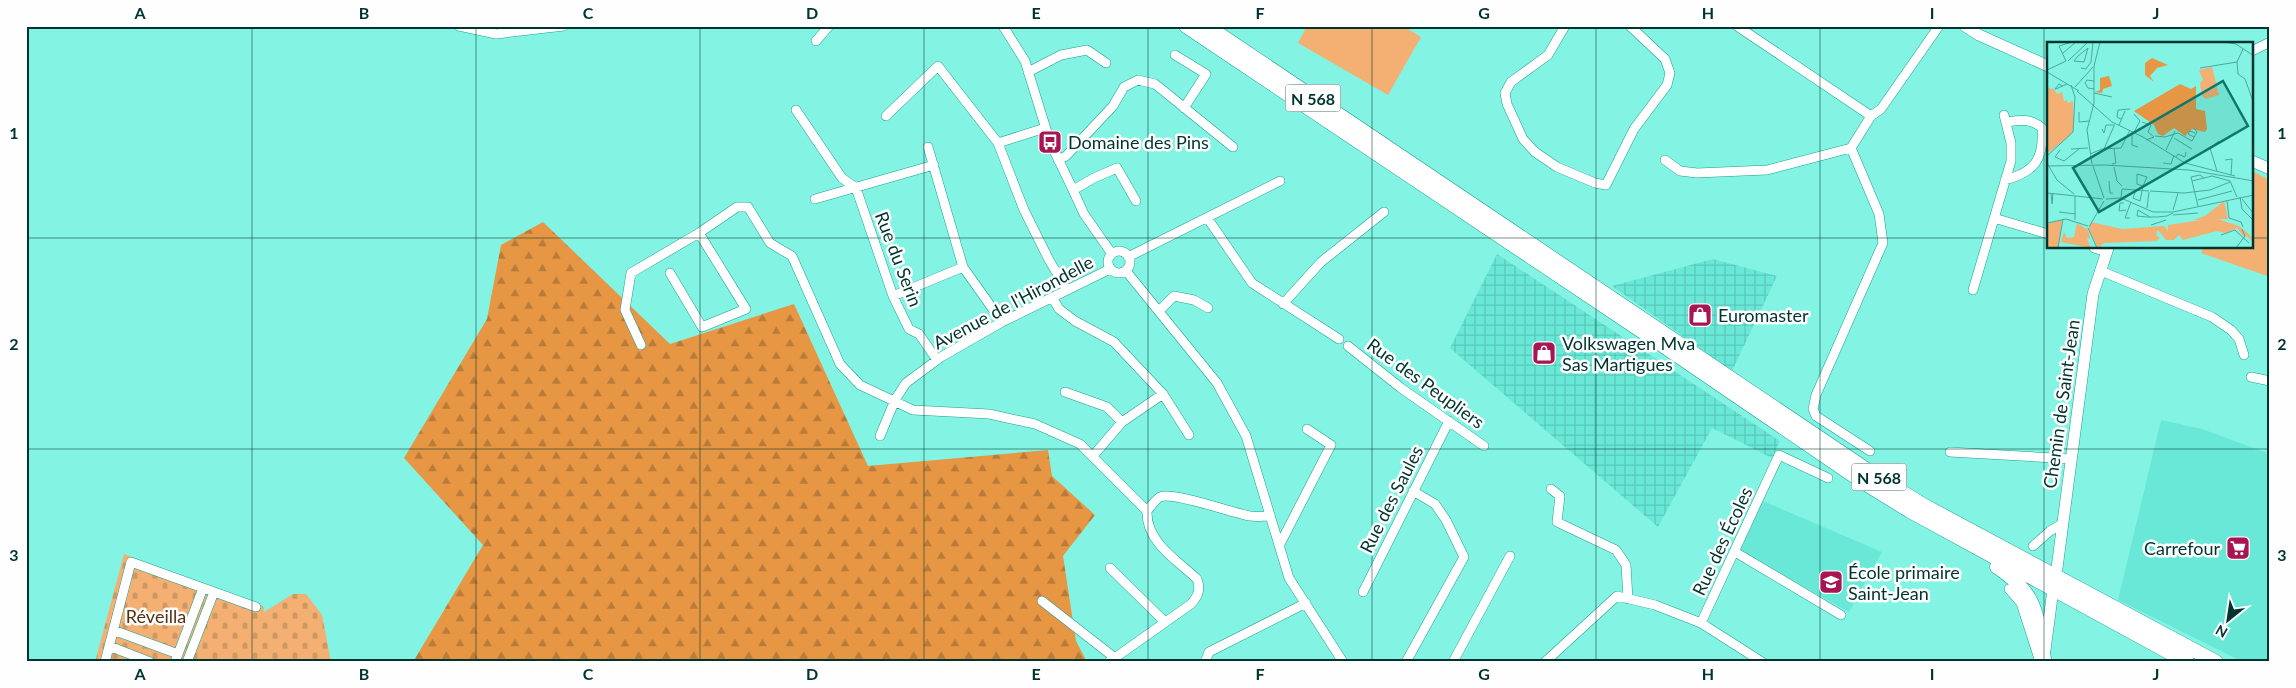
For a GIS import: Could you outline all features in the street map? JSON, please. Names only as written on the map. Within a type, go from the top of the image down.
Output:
[{"type":"highway","name":"N 568","points":[[1186,26],[1633,324],[1863,482],[1910,511],[2187,662]]},
{"type":"highway","name":"N 568","points":[[1207,26],[1870,472],[1923,505],[2216,662]]},
{"type":"highway","points":[[1910,511],[2007,573],[2026,590],[2033,602],[2043,661]]},
{"type":"highway","points":[[2183,644],[2228,662]]},
{"type":"main road","points":[[1965,26],[1978,35],[2047,66]]},
{"type":"main road","points":[[2254,162],[2270,169]]},
{"type":"main road","name":"Chemin de Saint-Jean","points":[[2057,568],[2093,294],[2108,250]]},
{"type":"main road","points":[[2043,661],[2052,597]]},
{"type":"street","points":[[459,26],[496,34],[564,26]]},
{"type":"street","points":[[816,41],[829,26]]},
{"type":"street","points":[[1003,26],[1025,62],[1045,128],[1058,160],[1084,214],[1112,254]]},
{"type":"street","points":[[1565,26],[1548,55],[1511,82],[1505,93],[1507,104],[1523,139],[1535,152],[1557,167],[1595,183],[1606,185],[1634,129],[1667,85],[1670,72],[1665,59],[1630,26]]},
{"type":"street","points":[[1737,26],[1871,116]]},
{"type":"street","points":[[1665,160],[1680,171],[1697,173],[1767,170],[1850,148],[1871,116],[1881,109],[1939,26]]},
{"type":"street","points":[[2254,50],[2270,42]]},
{"type":"street","points":[[1028,72],[1061,55],[1087,50],[1106,63]]},
{"type":"street","points":[[1175,54],[1206,74],[1184,108]]},
{"type":"street","points":[[886,116],[938,66],[998,143],[1024,210],[1049,260],[1067,290]]},
{"type":"street","points":[[1058,160],[1066,156],[1108,112],[1124,87],[1138,80],[1155,84],[1233,147]]},
{"type":"street","points":[[796,110],[842,178],[856,188]]},
{"type":"street","points":[[1973,290],[2005,180],[2011,152],[2005,119],[2035,122],[2042,128],[2042,143],[2035,164],[2025,174],[2005,180]]},
{"type":"street","points":[[998,143],[1045,128]]},
{"type":"street","points":[[928,147],[963,267],[1002,322]]},
{"type":"street","points":[[1850,148],[1879,214],[1883,243],[1816,395],[1813,409],[1816,416],[1870,451]]},
{"type":"street","points":[[814,199],[934,165]]},
{"type":"street","points":[[1073,190],[1117,168],[1136,201]]},
{"type":"street","points":[[1128,257],[1208,219],[1280,181]]},
{"type":"street","name":"Rue du Serin","points":[[856,188],[893,296],[909,329],[919,334],[937,360]]},
{"type":"street","points":[[641,345],[625,310],[631,273],[699,233],[737,207],[748,207],[770,243],[792,256],[840,364],[860,385],[913,410],[990,414],[1035,424],[1080,444],[1147,511],[1150,531],[1158,544],[1197,579],[1200,586],[1198,596],[1191,604],[1112,660],[1042,602]]},
{"type":"street","points":[[1283,304],[1321,262],[1384,212]]},
{"type":"street","points":[[1994,218],[2047,234]]},
{"type":"street","points":[[1208,219],[1252,283],[1339,340]]},
{"type":"street","points":[[670,273],[702,327],[746,309],[699,233]]},
{"type":"street","points":[[1121,252],[1128,257],[1130,263],[1126,271],[1116,273],[1110,269],[1108,260],[1112,254],[1121,252]]},
{"type":"street","points":[[893,296],[963,267]]},
{"type":"street","name":"Avenue de l'Hirondelle","points":[[880,436],[894,400],[906,383],[937,360],[1002,322],[1110,269]]},
{"type":"street","points":[[1126,271],[1217,383],[1246,436],[1289,578],[1344,662]]},
{"type":"street","points":[[2100,271],[2212,317],[2231,330],[2239,339],[2244,354]]},
{"type":"street","points":[[1159,310],[1174,296],[1194,300],[1208,308]]},
{"type":"street","points":[[1052,298],[1059,309],[1075,321],[1114,342],[1163,394],[1189,435]]},
{"type":"street","name":"Rue des Peupliers","points":[[1348,346],[1484,446]]},
{"type":"street","points":[[2251,378],[2270,381]]},
{"type":"street","points":[[1066,392],[1107,407],[1122,422]]},
{"type":"street","points":[[1093,456],[1122,422],[1163,394]]},
{"type":"street","name":"Rue des Saules","points":[[1362,592],[1449,421]]},
{"type":"street","points":[[1279,546],[1331,444],[1307,429]]},
{"type":"street","points":[[1950,452],[2071,459]]},
{"type":"street","name":"Rue des Écoles","points":[[1762,662],[1701,623],[1779,455],[1828,478]]},
{"type":"street","points":[[1551,489],[1560,496],[1557,522],[1616,550],[1626,565],[1628,599]]},
{"type":"street","points":[[1406,662],[1464,557],[1446,520],[1435,504],[1413,491]]},
{"type":"street","points":[[1147,511],[1161,496],[1175,496],[1238,514],[1269,516]]},
{"type":"street","points":[[2032,546],[2062,524]]},
{"type":"street","points":[[1735,552],[1841,614]]},
{"type":"street","points":[[1453,662],[1510,556]]},
{"type":"street","points":[[106,662],[131,562],[256,607]]},
{"type":"street","points":[[1110,568],[1165,622]]},
{"type":"street","points":[[113,630],[176,658],[203,588]]},
{"type":"street","points":[[2009,588],[2021,603],[2043,661]]},
{"type":"street","points":[[198,662],[188,660],[214,592]]},
{"type":"street","points":[[1545,662],[1617,596],[1655,605],[1701,623]]},
{"type":"street","points":[[1205,662],[1209,652],[1306,603]]},
{"type":"street","points":[[109,646],[150,662]]},
{"type":"shaded area","points":[[1497,254],[1780,441],[1772,458],[1712,428],[1658,527],[1450,348]]},
{"type":"shaded area","points":[[1713,259],[1777,276],[1732,371],[1612,286]]},
{"type":"shaded area","points":[[2161,420],[2202,429],[2270,454],[2270,662],[2243,662],[2118,600]]},
{"type":"shaded area","name":"École primaire Saint-Jean","points":[[1763,501],[1882,552],[1849,612],[1740,551]]},
{"type":"green space","points":[[1307,26],[1403,26],[1421,37],[1388,95],[1298,43]]},
{"type":"green space","points":[[2254,172],[2270,180],[2270,277],[2201,253],[2203,249],[2254,249]]},
{"type":"green space","points":[[543,222],[670,344],[794,304],[868,466],[1048,450],[1052,476],[1095,515],[1063,556],[1076,641],[1087,662],[413,662],[483,545],[404,458],[487,319],[501,245]]},
{"type":"green space","name":"Réveilla","points":[[124,554],[263,606],[264,612],[293,594],[306,594],[322,615],[331,662],[95,662]]},
{"type":"place","name":"Domaine des Pins","points":[[1050,142]]},
{"type":"place","name":"Euromaster","points":[[1700,315]]},
{"type":"place","name":"Volkswagen Mva Sas Martigues","points":[[1544,353]]},
{"type":"place","name":"Carrefour","points":[[2238,548]]},
{"type":"place","name":"École primaire Saint-Jean","points":[[1831,582]]}]
